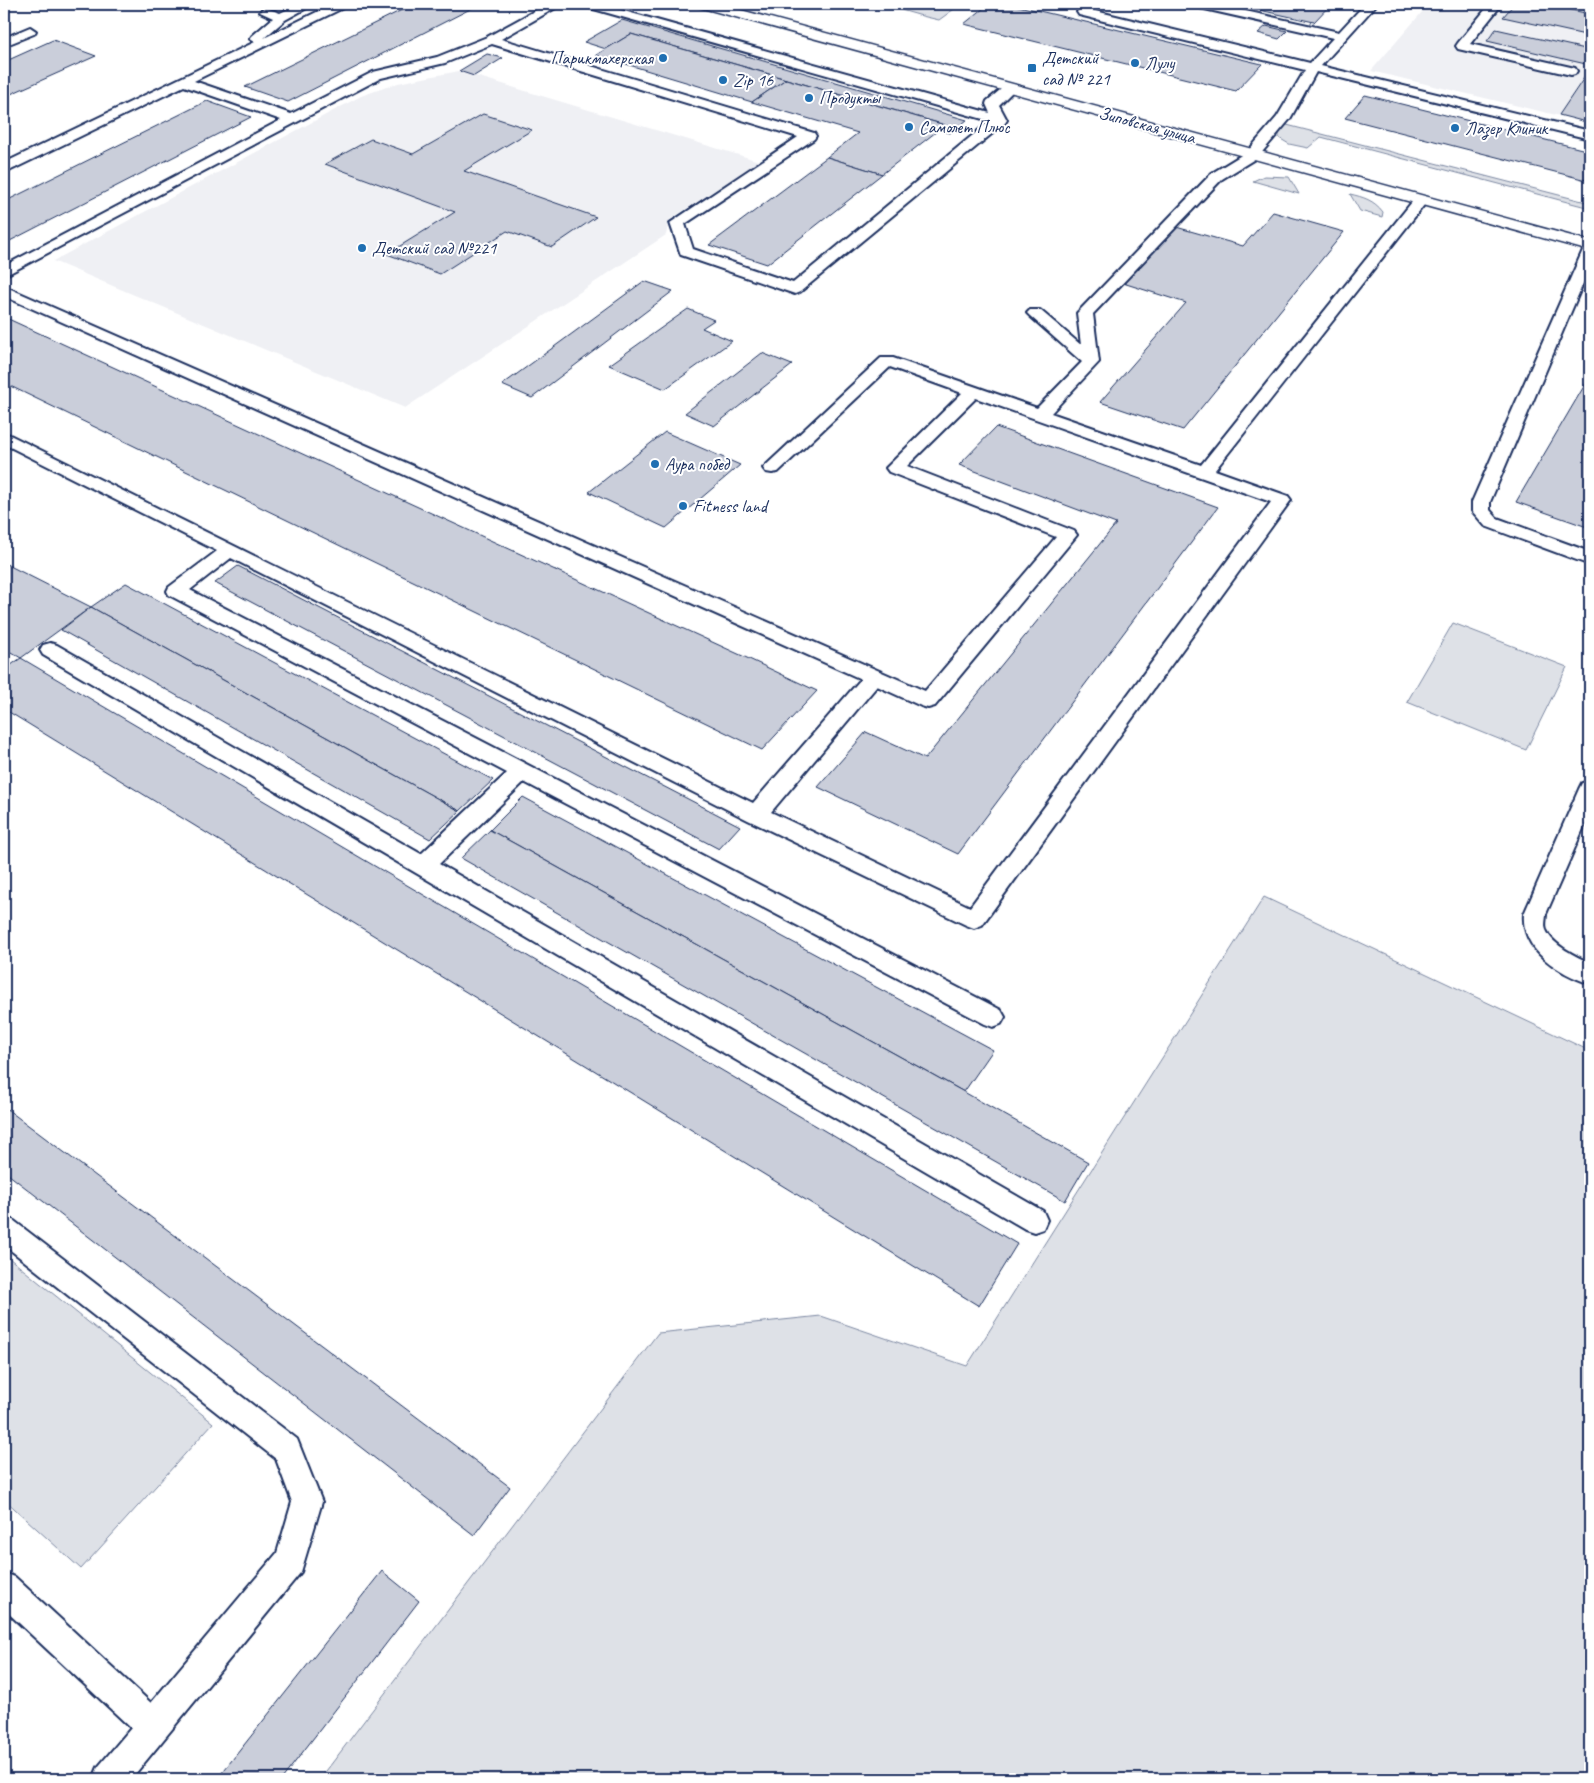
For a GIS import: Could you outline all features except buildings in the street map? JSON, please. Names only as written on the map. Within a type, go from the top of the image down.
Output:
[{"type":"street","name":"Зиповская улица","points":[[704,4],[1590,246]]},
{"type":"lane","points":[[237,56],[281,17],[308,4]]},
{"type":"lane","points":[[4,168],[343,5],[339,4]]},
{"type":"lane","points":[[4,272],[377,75],[441,60],[491,40],[554,4]]},
{"type":"lane","points":[[587,4],[1000,120]]},
{"type":"lane","points":[[1093,4],[1083,12],[1590,135]]},
{"type":"lane","points":[[1200,4],[1341,36]]},
{"type":"lane","points":[[1091,362],[1085,313],[1217,176],[1254,154],[1283,119],[1312,68],[1371,4]]},
{"type":"lane","points":[[1496,4],[1462,46],[1571,71]]},
{"type":"lane","points":[[266,12],[281,17]]},
{"type":"lane","points":[[4,42],[30,31]]},
{"type":"lane","points":[[491,40],[809,136],[677,223],[686,252],[794,288],[1000,120]]},
{"type":"lane","points":[[184,82],[292,119]]},
{"type":"lane","points":[[1000,120],[992,104],[1010,88]]},
{"type":"lane","points":[[1204,473],[1420,200]]},
{"type":"lane","points":[[1590,250],[1481,502],[1481,511],[1491,522],[1590,559]]},
{"type":"lane","points":[[4,290],[928,701],[1068,535],[895,468],[973,391]]},
{"type":"lane","points":[[1035,313],[1091,362]]},
{"type":"lane","points":[[4,437],[756,814],[974,919],[1282,500],[887,360],[772,468]]},
{"type":"lane","points":[[1040,415],[1091,362]]},
{"type":"lane","points":[[230,550],[176,591],[993,1016]]},
{"type":"lane","points":[[50,650],[1034,1220]]},
{"type":"lane","points":[[756,814],[874,677]]},
{"type":"lane","points":[[423,866],[523,771]]},
{"type":"lane","points":[[1590,789],[1535,914],[1534,929],[1548,949],[1590,974]]},
{"type":"lane","points":[[4,1228],[287,1449],[307,1502],[290,1561],[110,1779]]},
{"type":"lane","points":[[4,1588],[153,1727]]},
{"type":"shaded area","points":[[877,4],[961,4],[939,20]]},
{"type":"shaded area","points":[[1429,4],[1590,4],[1590,123],[1371,71]]},
{"type":"shaded area","name":"Детский сад №221","points":[[459,71],[759,161],[669,220],[666,235],[405,408],[53,261],[361,96],[398,83]]},
{"type":"shaded area","points":[[1283,124],[1590,203],[1590,208],[1321,137],[1308,148],[1289,144],[1279,138],[1279,129]]},
{"type":"shaded area","points":[[1264,176],[1289,177],[1299,194],[1253,181]]},
{"type":"shaded area","points":[[1350,194],[1372,202],[1383,212],[1382,217],[1360,211]]},
{"type":"shaded area","points":[[1453,623],[1567,667],[1526,750],[1407,702]]},
{"type":"shaded area","points":[[1264,897],[1590,1051],[1590,1779],[320,1779],[658,1333],[821,1316],[967,1366]]},
{"type":"shaded area","points":[[4,1254],[213,1423],[81,1569],[4,1499]]},
{"type":"place","name":"Парикмахерская","points":[[663,58]]},
{"type":"place","name":"Лулу","points":[[1135,63]]},
{"type":"place","name":"Детский сад № 221","points":[[1032,68]]},
{"type":"place","name":"Zip 16","points":[[723,80]]},
{"type":"place","name":"Продукты","points":[[809,98]]},
{"type":"place","name":"Самолет Плюс","points":[[909,127]]},
{"type":"place","name":"Лазер Клиник","points":[[1455,128]]},
{"type":"place","name":"Детский сад №221","points":[[362,248]]},
{"type":"place","name":"Аура побед","points":[[655,464]]},
{"type":"place","name":"Fitness land","points":[[683,506]]}]
